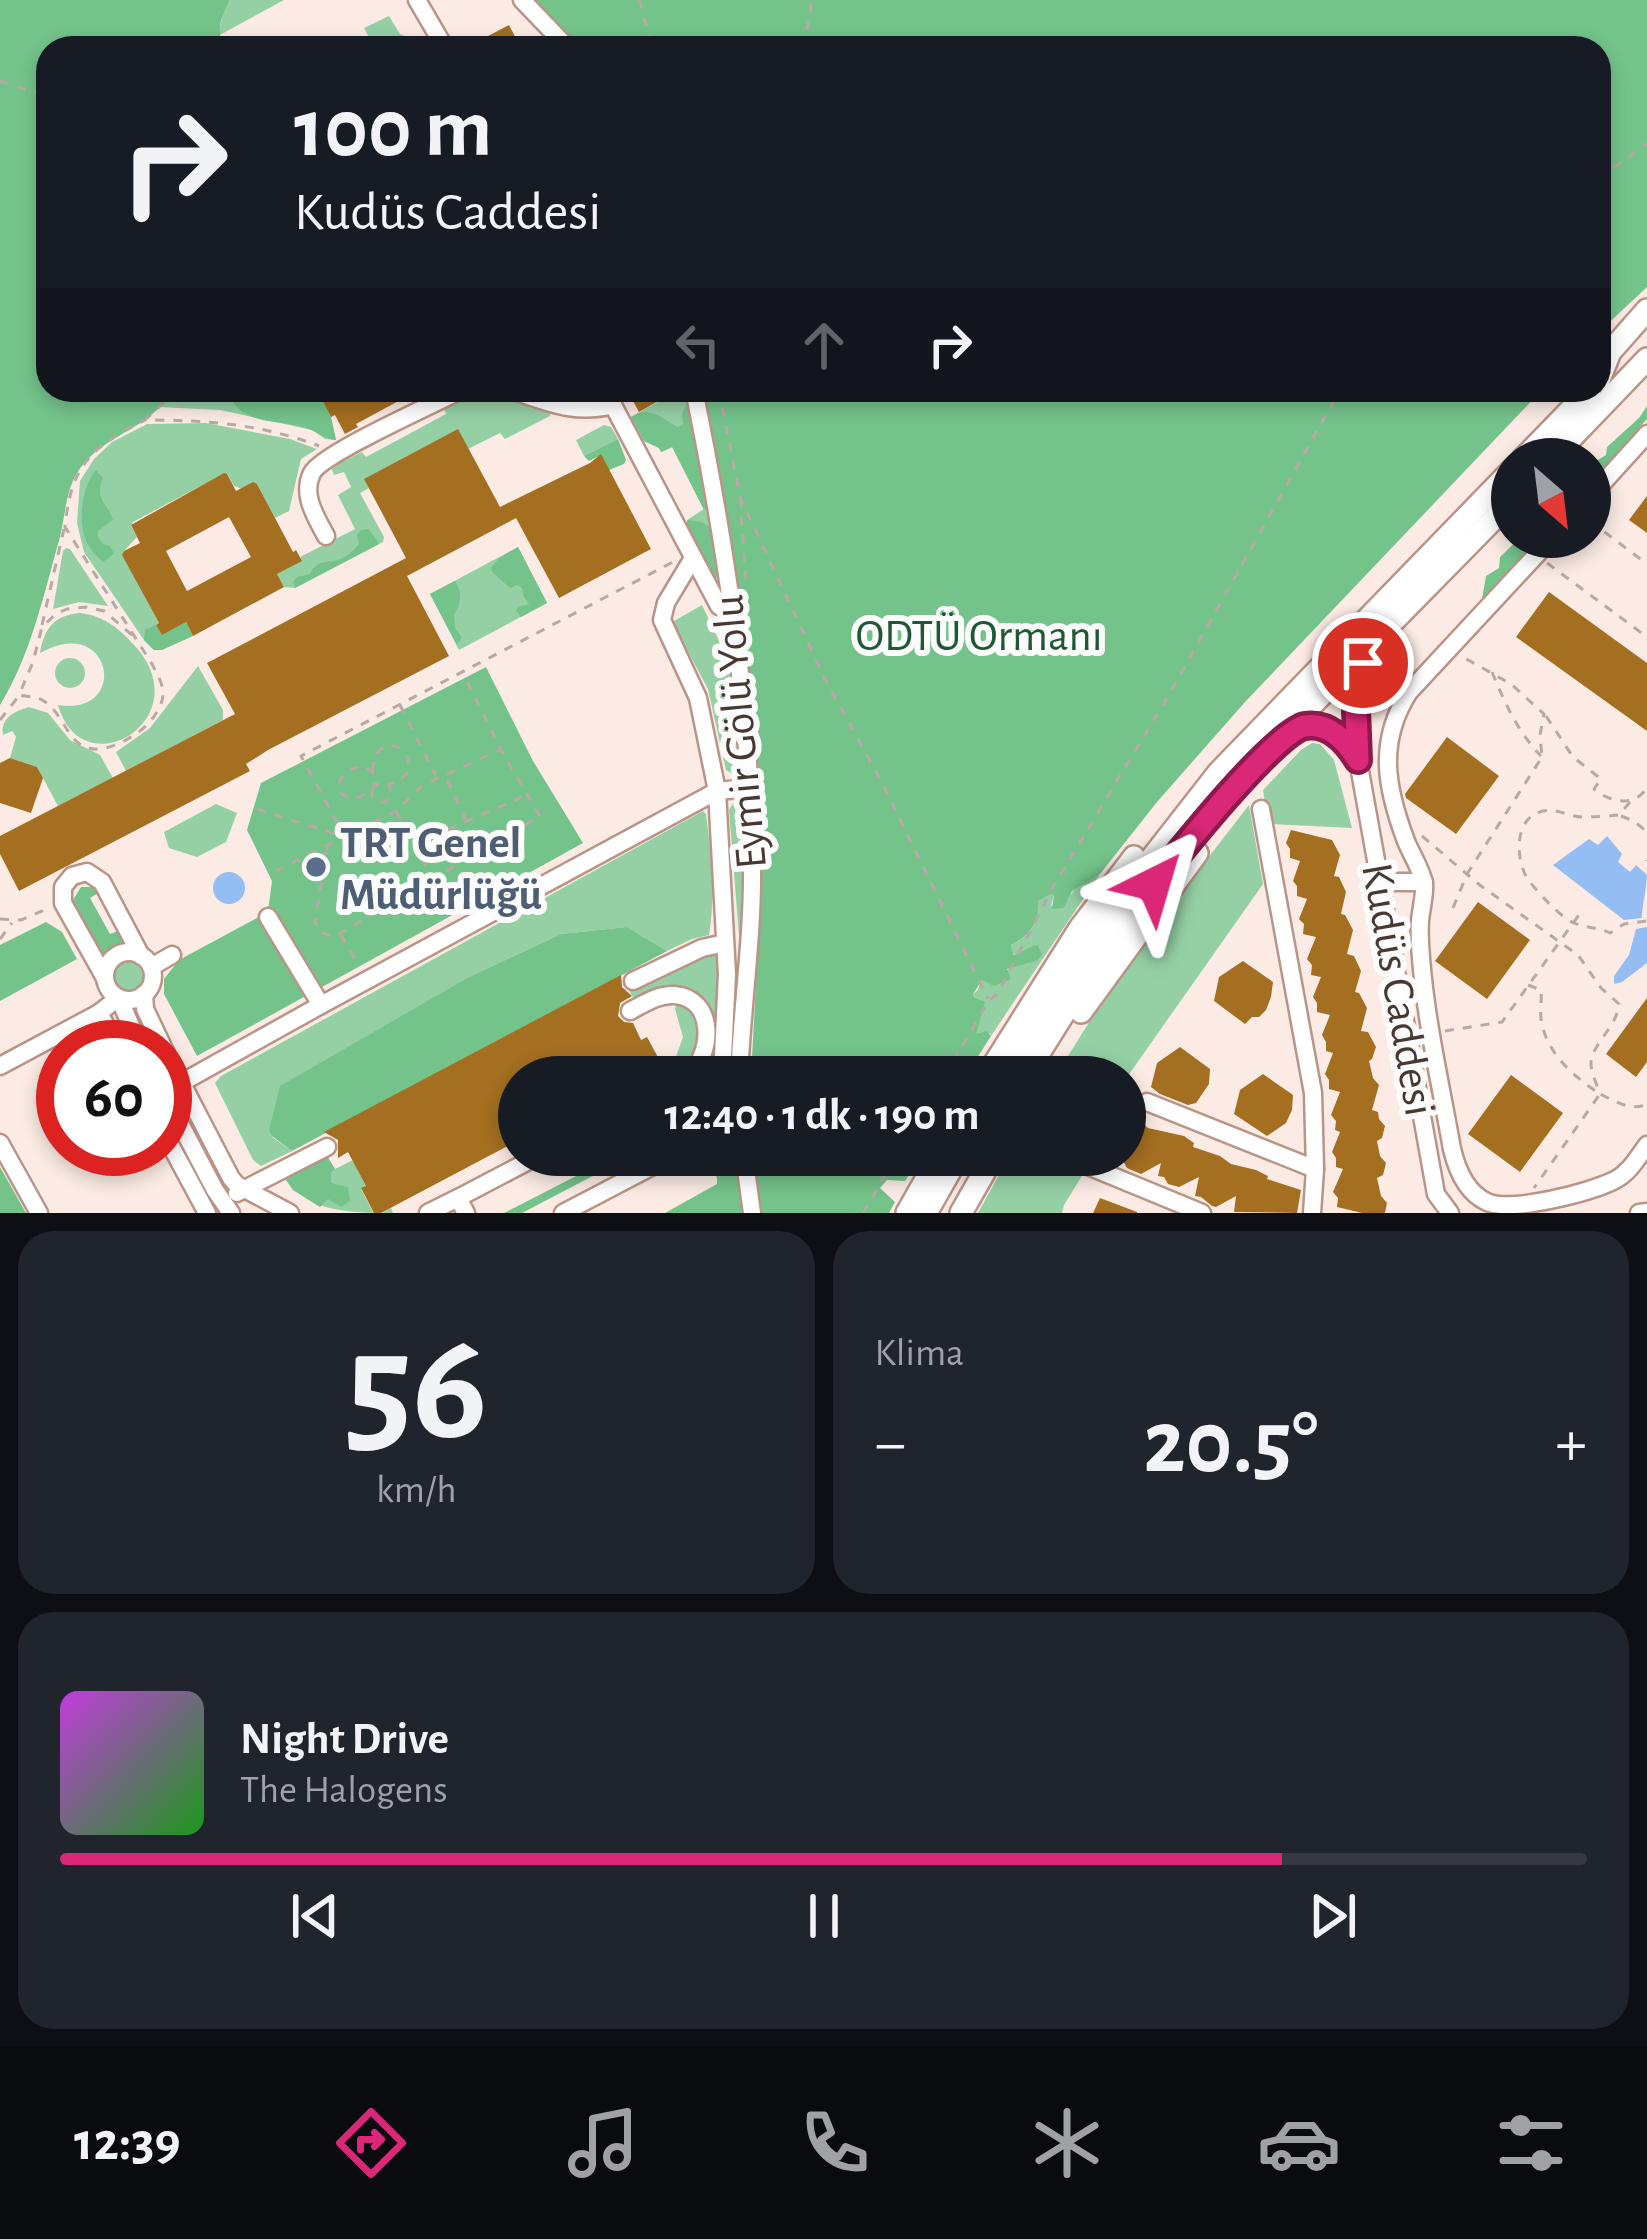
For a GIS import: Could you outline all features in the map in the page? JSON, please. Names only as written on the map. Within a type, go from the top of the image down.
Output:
[{"type":"main road","points":[[1611,351],[1647,310]]},
{"type":"main road","points":[[1611,376],[1647,332]]},
{"type":"main road","points":[[1611,381],[1647,359]]},
{"type":"main road","points":[[1611,383],[1647,374]]},
{"type":"main road","points":[[1543,438],[1578,402]]},
{"type":"main road","points":[[1566,438],[1592,402]]},
{"type":"main road","points":[[1017,1056],[1090,942],[1156,851],[1227,781],[1491,493]]},
{"type":"main road","points":[[999,1056],[1080,928],[1142,847],[1182,805],[1227,781],[1283,736],[1491,522]]},
{"type":"main road","points":[[1037,1056],[1100,957],[1227,781]]},
{"type":"main road","points":[[1054,1056],[1115,963],[1209,836],[1227,781]]},
{"type":"main road","points":[[908,1213],[928,1176]]},
{"type":"main road","points":[[926,1213],[947,1176]]},
{"type":"main road","points":[[946,1213],[967,1176]]},
{"type":"main road","points":[[961,1213],[982,1176]]},
{"type":"street","points":[[417,0],[438,36]]},
{"type":"street","points":[[522,0],[556,36]]},
{"type":"street","points":[[326,536],[310,507],[313,470],[437,402]]},
{"type":"street","points":[[550,402],[591,411],[603,402]]},
{"type":"street","points":[[611,402],[719,606],[730,611]]},
{"type":"street","name":"Eymir Gölü Yolu","points":[[696,402],[740,677],[748,788],[752,866],[741,1056]]},
{"type":"street","points":[[1611,474],[1647,434]]},
{"type":"street","points":[[691,556],[662,620],[698,698],[717,791],[727,974],[723,1056]]},
{"type":"street","points":[[1534,558],[1409,692],[1396,712],[1387,753],[1403,832],[1424,881],[1421,962],[1456,1166],[1483,1201],[1522,1205],[1614,1180],[1647,1145]]},
{"type":"street","name":"Kudüs Caddesi","points":[[1366,651],[1356,710],[1358,760],[1433,1178],[1445,1210]]},
{"type":"street","points":[[1283,736],[1306,726],[1325,728],[1343,740],[1358,760]]},
{"type":"street","points":[[192,1077],[717,791],[748,788]]},
{"type":"street","points":[[1261,809],[1313,1093],[1312,1213]]},
{"type":"street","points":[[0,1066],[118,998],[132,1000],[144,994],[152,982],[146,961],[102,882],[92,874],[79,873],[66,880],[63,902],[109,990],[118,998],[128,1020]]},
{"type":"street","points":[[1382,882],[1424,881]]},
{"type":"street","points":[[268,917],[321,1005]]},
{"type":"street","points":[[633,981],[702,948],[725,943]]},
{"type":"street","points":[[105,978],[108,964],[119,954],[126,952],[146,961],[172,955]]},
{"type":"street","points":[[144,994],[150,1020]]},
{"type":"street","points":[[630,1011],[667,995],[685,998],[699,1010],[706,1027],[704,1056]]},
{"type":"street","points":[[99,1013],[103,1020]]},
{"type":"street","points":[[1147,1102],[1315,1169]]},
{"type":"street","points":[[192,1103],[231,1178],[290,1213]]},
{"type":"street","points":[[0,1143],[39,1213]]},
{"type":"street","points":[[220,1209],[244,1188],[327,1147]]},
{"type":"street","points":[[192,1151],[220,1209]]},
{"type":"street","points":[[192,1172],[220,1209]]},
{"type":"street","points":[[428,1213],[462,1205],[507,1176]]},
{"type":"street","points":[[563,1213],[592,1206],[640,1176]]},
{"type":"street","points":[[746,1176],[752,1213]]},
{"type":"street","points":[[1112,1176],[1202,1213]]},
{"type":"path","points":[[639,0],[650,36]]},
{"type":"path","points":[[806,36],[812,0]]},
{"type":"path","points":[[0,81],[36,93]]},
{"type":"path","points":[[1611,170],[1647,144]]},
{"type":"path","points":[[0,720],[20,695],[33,662],[73,479],[111,438],[146,420],[165,402]]},
{"type":"path","points":[[721,402],[740,497],[746,581]]},
{"type":"path","points":[[956,1056],[988,1000],[998,993],[1053,887],[1250,554],[1333,402]]},
{"type":"path","points":[[146,420],[206,420],[254,427],[290,435],[333,455]]},
{"type":"path","points":[[740,497],[824,677],[882,783],[988,1000]]},
{"type":"path","points":[[20,695],[38,697],[68,734],[93,749],[128,739],[145,727],[163,700],[159,677],[65,527]]},
{"type":"path","points":[[1611,537],[1647,564]]},
{"type":"path","points":[[345,837],[302,756],[691,556]]},
{"type":"path","points":[[1541,558],[1647,638]]},
{"type":"path","points":[[42,627],[56,614],[86,607],[104,611],[132,634]]},
{"type":"path","points":[[1447,651],[1492,672],[1528,697],[1573,758],[1601,778],[1594,789],[1630,802]]},
{"type":"path","points":[[327,846],[315,923],[325,935],[340,934],[540,816],[462,672]]},
{"type":"path","points":[[1492,672],[1519,730],[1542,757]]},
{"type":"path","points":[[400,704],[437,778]]},
{"type":"path","points":[[1453,908],[1467,874],[1542,757],[1544,714]]},
{"type":"path","points":[[385,783],[373,787],[357,799],[341,793],[339,785],[343,775],[365,766],[374,773],[385,783],[392,794],[385,802],[375,800],[373,787],[374,773],[373,758],[378,750],[402,749],[409,772],[399,782],[385,783]]},
{"type":"path","points":[[276,871],[396,811],[411,794],[437,778],[501,750]]},
{"type":"path","points":[[446,777],[467,821]]},
{"type":"path","points":[[1619,815],[1647,788]]},
{"type":"path","points":[[415,844],[529,794]]},
{"type":"path","points":[[256,809],[345,837]]},
{"type":"path","points":[[1647,832],[1619,815],[1581,817],[1546,810],[1536,813],[1521,831],[1519,849],[1526,876],[1573,923],[1610,933],[1624,924],[1647,921]]},
{"type":"path","points":[[396,811],[456,913]]},
{"type":"path","points":[[1403,832],[1424,836],[1467,874],[1578,955],[1600,988],[1619,1004],[1615,1022],[1592,1056],[1600,1094]]},
{"type":"path","points":[[0,939],[13,922],[63,902]]},
{"type":"path","points":[[1432,1033],[1502,1022],[1581,912]]},
{"type":"path","points":[[0,919],[13,922]]},
{"type":"path","points":[[340,934],[358,965]]},
{"type":"path","points":[[1528,985],[1540,990],[1542,1025],[1556,1054],[1575,1075],[1628,1107],[1647,1104]]},
{"type":"path","points":[[1522,1205],[1600,1094]]},
{"type":"path","points":[[862,1213],[884,1176]]},
{"type":"green space","points":[[0,0],[230,0],[220,36],[36,36],[36,402],[164,402],[98,450],[77,473],[36,623],[0,705]]},
{"type":"green space","points":[[230,0],[284,0],[218,36]]},
{"type":"green space","points":[[522,0],[1647,0],[1647,287],[1611,321],[1611,36],[556,36]]},
{"type":"green space","points":[[389,16],[404,36],[368,36],[364,28]]},
{"type":"green space","points":[[164,402],[323,402],[336,440],[312,430],[220,410],[159,407]]},
{"type":"green space","points":[[233,402],[323,402],[336,440],[297,425],[262,420]]},
{"type":"green space","points":[[458,402],[520,402],[550,411],[550,416],[505,439],[500,433],[468,449],[458,430],[365,479],[369,488],[360,493],[383,542],[295,588],[284,587],[277,574],[355,529],[338,495],[351,487],[344,472],[334,475],[331,467],[362,452],[366,457],[446,414],[444,409]]},
{"type":"green space","points":[[658,402],[691,402],[719,576],[687,525],[687,520],[704,509],[673,447],[661,452],[644,441],[631,417]]},
{"type":"green space","name":"ODTÜ Ormanı","points":[[696,402],[1531,402],[1491,438],[1491,444],[1245,702],[1100,874],[1072,891],[1064,908],[1052,909],[1051,894],[1038,901],[1032,927],[1011,945],[1013,955],[1038,945],[1042,955],[1007,969],[1011,979],[994,986],[982,980],[973,994],[985,1002],[976,1034],[987,1031],[991,1036],[978,1056],[752,1056],[762,870],[731,611]]},
{"type":"green space","points":[[686,406],[691,408],[708,505],[704,510],[672,447],[661,452],[644,441],[631,417],[650,413],[678,427],[683,424]]},
{"type":"green space","points":[[1647,406],[1647,419],[1639,432],[1611,462],[1611,443]]},
{"type":"green space","points":[[206,423],[317,449],[301,459],[289,511],[275,518],[257,484],[242,489],[223,474],[133,522],[137,537],[123,556],[156,625],[162,635],[186,622],[162,650],[154,650],[84,552],[77,523],[80,481],[112,442],[147,424]]},
{"type":"green space","points":[[604,425],[618,439],[584,456],[576,440]]},
{"type":"green space","points":[[618,439],[624,464],[609,470],[601,455],[589,461],[584,456]]},
{"type":"green space","points":[[96,470],[103,478],[101,496],[113,520],[98,531],[114,554],[103,562],[86,541],[82,521],[85,492]]},
{"type":"green space","points":[[687,520],[712,529],[719,576],[714,579],[687,525]]},
{"type":"green space","points":[[369,529],[379,544],[295,588],[297,577],[348,555],[359,544],[361,530]]},
{"type":"green space","points":[[518,547],[547,603],[459,650],[430,594]]},
{"type":"green space","points":[[518,547],[547,603],[521,617],[518,607],[529,604],[522,588],[510,588],[491,568]]},
{"type":"green space","points":[[66,548],[108,606],[79,602],[53,609]]},
{"type":"green space","points":[[1500,558],[1521,558],[1482,599],[1486,576],[1499,568]]},
{"type":"green space","points":[[455,581],[460,598],[455,628],[462,637],[457,645],[430,594]]},
{"type":"green space","points":[[702,605],[728,660],[738,777],[726,770],[708,689],[674,625]]},
{"type":"green space","points":[[80,613],[117,628],[152,673],[154,698],[146,719],[130,735],[110,743],[89,742],[71,730],[58,705],[81,705],[96,696],[103,683],[97,655],[84,646],[65,644],[40,653],[52,625]]},
{"type":"green space","points":[[186,622],[193,636],[162,650],[154,650],[144,640],[145,630],[156,625],[162,635]]},
{"type":"green space","points":[[70,658],[81,662],[85,673],[81,684],[70,688],[59,684],[55,673],[59,662]]},
{"type":"green space","points":[[198,666],[223,710],[223,720],[126,771],[116,752],[150,728]]},
{"type":"green space","points":[[486,667],[533,761],[583,843],[197,1056],[192,1047],[192,1020],[178,1020],[164,994],[164,979],[179,960],[268,912],[272,881],[247,830],[261,783]]},
{"type":"green space","points":[[29,707],[48,713],[70,740],[100,755],[113,778],[58,806],[37,767],[10,758],[16,737],[12,731],[3,735],[6,720]]},
{"type":"green space","points":[[1312,743],[1320,744],[1334,760],[1352,828],[1268,824],[1263,790]]},
{"type":"green space","points":[[739,800],[746,874],[741,961],[729,810]]},
{"type":"green space","points":[[216,804],[237,813],[226,842],[197,857],[169,848],[164,832]]},
{"type":"green space","points":[[1249,805],[1263,884],[1142,1056],[1068,1056],[1122,969]]},
{"type":"green space","points":[[703,811],[712,874],[709,935],[667,951],[627,927],[561,934],[471,976],[272,1137],[292,1151],[261,1166],[253,1160],[215,1083],[221,1076]]},
{"type":"green space","points":[[1100,874],[991,1036],[976,1035],[984,1002],[973,994],[982,980],[1030,963],[1022,953],[1012,955],[1011,945],[1032,928],[1037,901],[1051,893],[1051,906],[1068,900],[1077,887]]},
{"type":"green space","points":[[81,887],[92,887],[98,893],[90,898],[110,934],[118,931],[123,939],[103,954],[74,907]]},
{"type":"green space","points":[[46,922],[62,932],[77,959],[0,1001],[0,945]]},
{"type":"green space","points":[[627,927],[667,951],[292,1151],[272,1136],[269,1130],[280,1086],[471,976],[561,934]]},
{"type":"green space","points":[[707,952],[715,954],[722,961],[717,1056],[700,1056],[698,1002],[635,1001],[629,990]]},
{"type":"green space","points":[[129,961],[141,965],[145,977],[141,989],[129,993],[117,989],[113,977],[117,965]]},
{"type":"green space","points":[[677,1002],[690,1007],[703,1031],[695,1055],[676,1056],[683,1037]]},
{"type":"green space","points":[[325,1153],[335,1169],[353,1160],[373,1212],[382,1213],[349,1211],[320,1205],[286,1180]]},
{"type":"green space","points":[[325,1153],[335,1169],[331,1183],[348,1187],[350,1201],[341,1207],[328,1199],[320,1207],[286,1180],[287,1174]]},
{"type":"green space","points":[[0,1167],[26,1213],[0,1213]]},
{"type":"green space","points":[[576,1176],[593,1176],[522,1213],[504,1213]]},
{"type":"green space","points":[[738,1176],[742,1213],[665,1213],[717,1184],[717,1178]]},
{"type":"green space","points":[[756,1176],[908,1176],[905,1181],[887,1180],[880,1188],[895,1202],[889,1213],[761,1213]]},
{"type":"green space","points":[[998,1176],[1082,1176],[1062,1213],[978,1213]]},
{"type":"water","points":[[1607,836],[1622,854],[1618,862],[1630,872],[1636,865],[1647,875],[1642,918],[1624,920],[1553,865],[1589,839],[1598,845]]},
{"type":"water","points":[[229,872],[240,877],[245,888],[240,899],[229,904],[218,899],[213,888],[218,877]]},
{"type":"water","points":[[1647,927],[1647,963],[1614,984],[1636,929]]},
{"type":"building","points":[[509,25],[515,36],[488,36]]},
{"type":"building","points":[[323,402],[397,402],[345,434],[335,415],[331,417]]},
{"type":"building","points":[[634,402],[656,402],[639,412]]},
{"type":"building","points":[[458,429],[500,507],[601,454],[651,549],[559,598],[516,518],[407,576],[449,656],[268,750],[246,764],[250,771],[19,891],[0,854],[0,836],[235,714],[207,663],[406,558],[364,479]]},
{"type":"building","points":[[224,473],[236,491],[257,484],[302,561],[277,574],[284,587],[193,636],[186,622],[162,635],[122,555],[140,543],[131,525]],"holes":[[[229,517],[251,557],[187,591],[166,551]]]},
{"type":"building","points":[[1647,496],[1647,533],[1629,520]]},
{"type":"building","points":[[1549,592],[1647,663],[1647,731],[1516,637]]},
{"type":"building","points":[[1447,737],[1499,776],[1456,834],[1405,794]]},
{"type":"building","points":[[10,758],[37,767],[43,778],[31,813],[0,803],[0,763]]},
{"type":"building","points":[[1291,830],[1332,840],[1340,855],[1334,876],[1346,892],[1341,914],[1353,930],[1347,954],[1354,956],[1361,971],[1355,992],[1367,1008],[1361,1031],[1368,1032],[1376,1047],[1369,1061],[1379,1085],[1372,1110],[1385,1126],[1377,1141],[1386,1163],[1383,1175],[1377,1178],[1387,1203],[1385,1213],[1337,1207],[1333,1192],[1343,1169],[1336,1167],[1332,1152],[1340,1132],[1331,1115],[1340,1092],[1329,1089],[1325,1074],[1333,1053],[1326,1051],[1322,1035],[1330,1015],[1317,1012],[1313,997],[1321,977],[1311,975],[1307,959],[1316,937],[1303,934],[1299,919],[1307,899],[1297,896],[1293,881],[1300,861],[1290,858],[1286,843]]},
{"type":"building","points":[[1478,902],[1530,940],[1487,999],[1435,961]]},
{"type":"building","points":[[1243,961],[1273,982],[1266,1010],[1245,1024],[1214,1001],[1219,977]]},
{"type":"building","points":[[621,975],[622,987],[632,996],[620,1003],[618,1016],[633,1023],[641,1040],[647,1037],[657,1056],[498,1056],[498,1151],[381,1213],[374,1213],[348,1152],[338,1158],[338,1140],[324,1132]]},
{"type":"building","points":[[1647,998],[1647,1062],[1636,1077],[1606,1054]]},
{"type":"building","points":[[1180,1047],[1210,1069],[1209,1084],[1196,1103],[1188,1105],[1151,1087],[1157,1063]]},
{"type":"building","points":[[1263,1074],[1293,1095],[1286,1123],[1267,1136],[1234,1114],[1240,1090]]},
{"type":"building","points":[[1511,1075],[1563,1113],[1520,1172],[1468,1134]]},
{"type":"building","points":[[1146,1126],[1184,1136],[1193,1147],[1301,1190],[1297,1213],[1234,1212],[1236,1196],[1212,1206],[1195,1196],[1199,1177],[1179,1187],[1168,1184],[1158,1176],[1161,1163],[1146,1171]]},
{"type":"building","points":[[1100,1198],[1137,1212],[1137,1213],[1093,1213]]},
{"type":"place","name":"TRT Genel Müdürlüğü","points":[[316,867]]},
{"type":"route","points":[[1154,884],[1291,732],[1313,725],[1325,728],[1343,740],[1358,760],[1356,710],[1363,663]]}]
